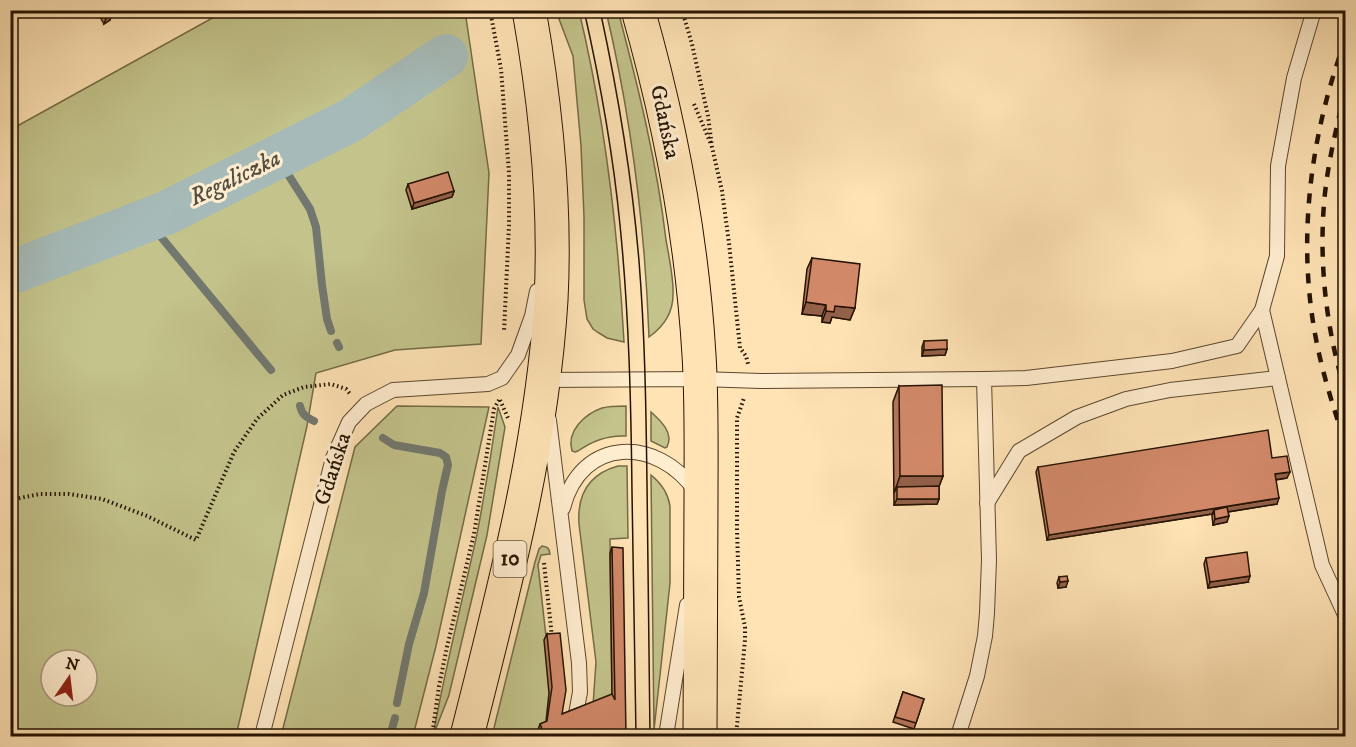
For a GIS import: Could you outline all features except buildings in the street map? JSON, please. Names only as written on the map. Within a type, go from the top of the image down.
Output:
[{"type":"main road","name":"10","points":[[467,736],[520,517],[543,380],[551,299],[552,219],[546,116],[529,10]]},
{"type":"main road","name":"Gdańska","points":[[638,10],[658,87],[678,183],[693,291],[700,379],[700,736]]},
{"type":"lane","points":[[573,733],[580,692],[580,672],[543,380],[747,381],[1026,378],[1172,360],[1237,346],[1262,310],[1277,256],[1278,166],[1294,78],[1314,10]]},
{"type":"lane","points":[[502,378],[518,355],[529,325],[552,219]]},
{"type":"lane","points":[[1262,310],[1322,565],[1346,618]]},
{"type":"lane","name":"Gdańska","points":[[262,736],[333,458],[349,422],[366,404],[393,390],[488,384],[502,378]]},
{"type":"lane","points":[[958,736],[977,676],[987,613],[989,560],[984,378]]},
{"type":"lane","points":[[987,503],[1018,451],[1077,417],[1126,399],[1170,390],[1278,378]]},
{"type":"lane","points":[[563,525],[563,507],[580,472],[600,457],[617,452],[632,451],[666,464],[688,483],[701,502],[698,535],[666,736]]},
{"type":"path","points":[[432,736],[439,686],[474,534],[494,409],[500,399],[502,378],[509,173],[501,69],[490,10]]},
{"type":"path","points":[[682,10],[708,116],[722,191],[740,348],[746,356],[748,366],[744,402],[737,418],[739,597],[745,640],[736,736]]},
{"type":"path","points":[[10,500],[40,494],[69,494],[102,499],[147,516],[195,540],[234,452],[257,419],[283,395],[304,387],[331,384],[346,389],[362,407]]},
{"type":"path","points":[[544,563],[553,642]]},
{"type":"green space","points":[[225,11],[465,11],[489,173],[481,344],[395,350],[316,373],[307,426],[236,736],[11,736],[10,130]]},
{"type":"green space","points":[[556,11],[579,11],[588,52],[609,175],[624,342],[607,338],[593,329],[587,319],[584,300],[581,146],[573,56]]},
{"type":"green space","points":[[606,11],[618,11],[633,68],[658,182],[672,275],[673,302],[669,314],[659,329],[649,337],[644,255],[630,132]]},
{"type":"green space","points":[[397,406],[489,407],[436,646],[413,736],[281,736],[355,447]]},
{"type":"green space","points":[[611,406],[626,406],[626,436],[601,439],[578,451],[572,451],[574,430],[589,414]]},
{"type":"green space","points":[[498,407],[505,427],[487,535],[449,695],[433,736],[477,534]]},
{"type":"green space","points":[[651,412],[668,432],[669,442],[665,448],[651,441]]},
{"type":"green space","points":[[618,466],[627,466],[628,538],[610,539],[612,698],[593,706],[596,662],[579,524],[580,503],[592,480],[599,474]]},
{"type":"green space","points":[[651,475],[664,489],[670,506],[670,583],[654,730]]},
{"type":"green space","points":[[542,546],[548,548],[550,554],[541,555],[538,565],[551,681],[546,736],[492,736],[535,562]]},
{"type":"waterway","name":"Regaliczka","points":[[10,273],[166,213],[351,120],[446,56]]},
{"type":"waterway","points":[[277,157],[310,209],[316,227],[322,285],[331,331]]},
{"type":"waterway","points":[[147,220],[271,370]]},
{"type":"waterway","points":[[337,343],[339,347]]},
{"type":"waterway","points":[[300,406],[302,412],[314,421]]},
{"type":"waterway","points":[[383,438],[394,445],[440,453],[446,457],[448,465],[424,593],[409,644],[397,703]]},
{"type":"waterway","points":[[390,736],[395,718]]},
{"type":"tram line","points":[[584,10],[610,144],[626,292],[631,425],[636,736]]},
{"type":"tram line","points":[[600,10],[628,167],[641,289],[646,428],[650,736]]},
{"type":"railway","points":[[1346,38],[1323,112],[1315,151],[1307,228],[1311,306],[1317,344],[1326,383],[1346,446]]},
{"type":"railway","points":[[1346,89],[1327,180],[1323,218],[1325,295],[1333,345],[1346,394]]},
{"type":"railway","points":[[1346,202],[1344,247],[1346,280]]}]
